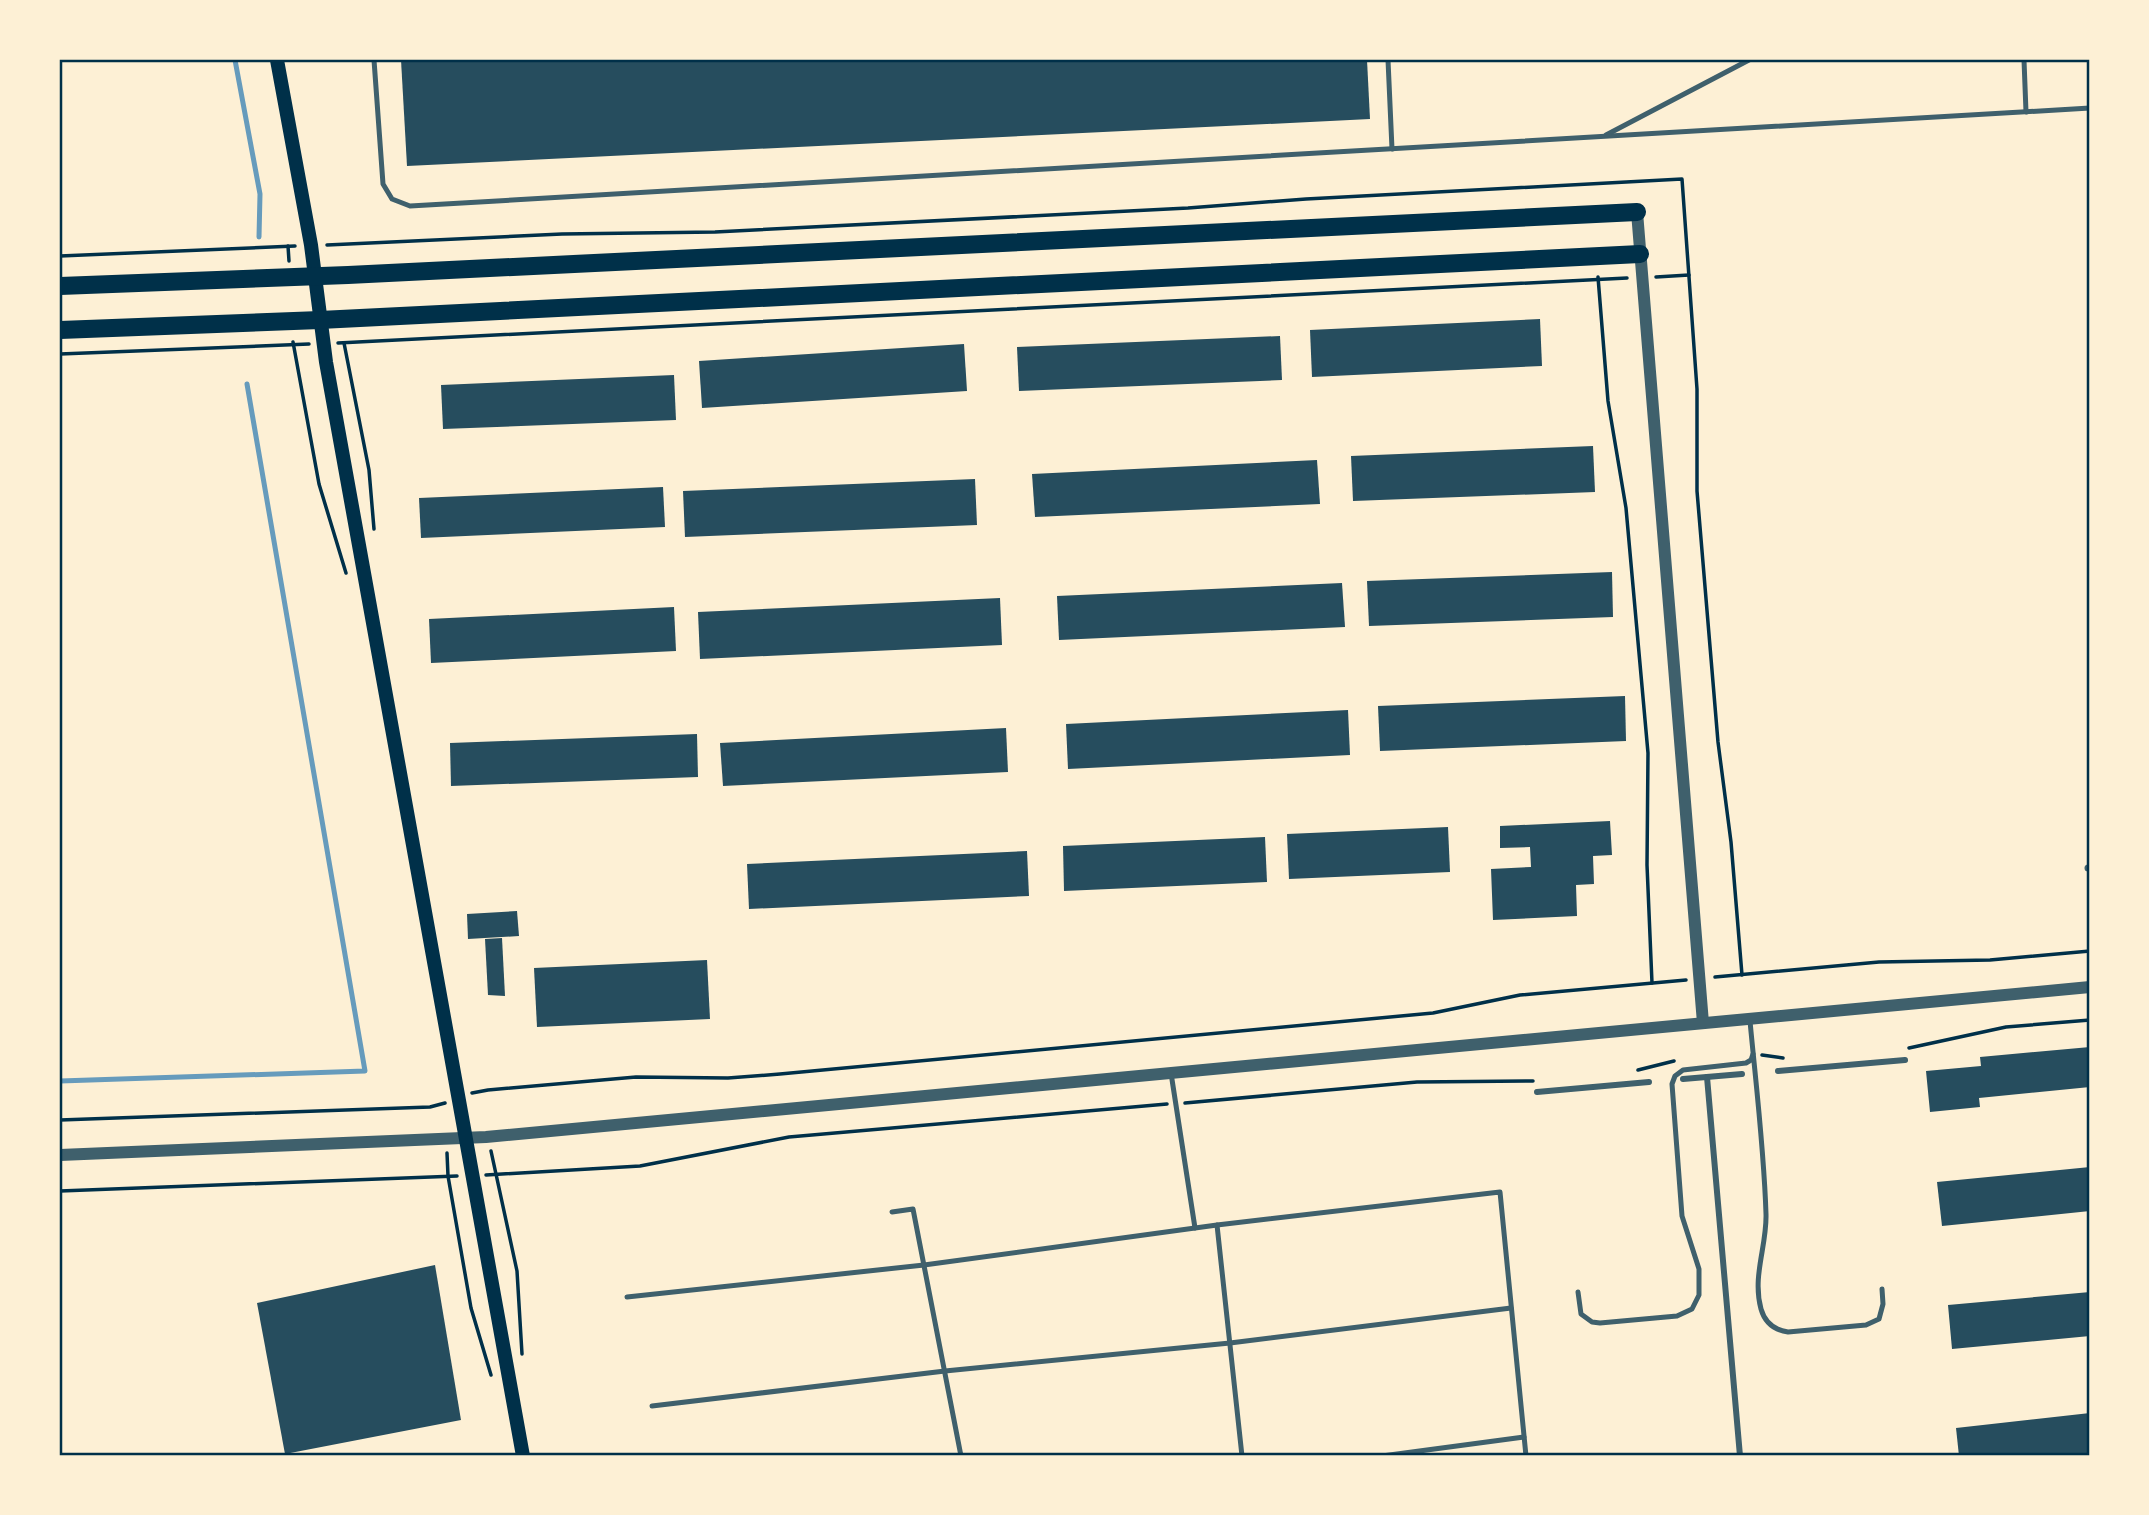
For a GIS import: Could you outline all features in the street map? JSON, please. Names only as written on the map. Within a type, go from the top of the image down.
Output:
[{"type":"main road","points":[[277,60],[315,276],[320,320],[523,1455]]},
{"type":"main road","points":[[60,286],[1636,212]]},
{"type":"main road","points":[[60,330],[320,320],[1640,254]]},
{"type":"street","points":[[1636,212],[1703,1023]]},
{"type":"street","points":[[60,1155],[466,1138],[2090,987]]},
{"type":"street","points":[[1779,1071],[1800,1066],[1905,1060]]},
{"type":"street","points":[[1683,1079],[1742,1074]]},
{"type":"street","points":[[1537,1092],[1635,1077],[1649,1082]]},
{"type":"street","points":[[1707,1077],[1740,1455]]},
{"type":"lane","points":[[374,60],[383,184],[393,199],[410,206],[2090,108]]},
{"type":"lane","points":[[1388,60],[1392,149]]},
{"type":"lane","points":[[1604,136],[1749,60]]},
{"type":"lane","points":[[2024,60],[2026,112]]},
{"type":"lane","points":[[1750,1019],[1766,1211],[1758,1271],[1760,1303],[1765,1319],[1779,1331],[1788,1332],[1866,1325],[1879,1319],[1883,1304],[1882,1289]]},
{"type":"lane","points":[[1578,1292],[1581,1314],[1592,1322],[1677,1316],[1692,1309],[1699,1295],[1700,1277],[1684,1223],[1672,1084],[1675,1076],[1683,1070],[1746,1063],[1751,1060],[1753,1054]]},
{"type":"lane","points":[[1171,1073],[1195,1228]]},
{"type":"lane","points":[[627,1297],[924,1265],[1195,1228],[1500,1192],[1526,1455]]},
{"type":"lane","points":[[892,1212],[913,1209],[961,1455]]},
{"type":"lane","points":[[1217,1226],[1242,1455]]},
{"type":"lane","points":[[652,1405],[944,1371],[1230,1343],[1511,1308]]},
{"type":"lane","points":[[1382,1455],[1524,1437]]},
{"type":"path","points":[[355,243],[562,234],[715,232],[1682,179],[1697,389],[1697,491],[1718,742],[1731,842],[1742,975]]},
{"type":"path","points":[[60,256],[265,247]]},
{"type":"path","points":[[372,341],[1593,280]]},
{"type":"path","points":[[507,1088],[636,1077],[728,1078],[794,1073],[1433,1013],[1520,995],[1649,983],[1647,753],[1626,508],[1608,401],[1601,307]]},
{"type":"path","points":[[60,355],[268,346]]},
{"type":"path","points":[[298,376],[319,484],[346,575]]},
{"type":"path","points":[[1756,973],[1879,962],[1990,960],[2090,951]]},
{"type":"path","points":[[1900,1049],[2006,1027],[2090,1020]]},
{"type":"path","points":[[1753,1054],[1786,1058]]},
{"type":"path","points":[[1635,1077],[1656,1064],[1680,1060]]},
{"type":"path","points":[[521,1174],[640,1166],[789,1137],[1417,1082],[1537,1081]]},
{"type":"path","points":[[60,1120],[418,1107]]},
{"type":"path","points":[[60,1191],[418,1177]]},
{"type":"path","points":[[502,1198],[517,1271],[522,1357]]},
{"type":"path","points":[[453,1207],[471,1308],[491,1376]]},
{"type":"building","points":[[401,60],[1367,60],[1370,119],[407,166]]},
{"type":"building","points":[[1540,319],[1542,366],[1312,377],[1310,330]]},
{"type":"building","points":[[1280,336],[1282,380],[1019,391],[1017,347]]},
{"type":"building","points":[[964,344],[967,391],[702,408],[699,361]]},
{"type":"building","points":[[674,375],[676,420],[443,429],[441,385]]},
{"type":"building","points":[[1593,446],[1595,492],[1353,501],[1351,456]]},
{"type":"building","points":[[1317,460],[1320,504],[1035,517],[1032,474]]},
{"type":"building","points":[[975,479],[977,525],[685,537],[683,491]]},
{"type":"building","points":[[663,487],[665,527],[421,538],[419,498]]},
{"type":"building","points":[[1612,572],[1613,617],[1369,626],[1367,581]]},
{"type":"building","points":[[1342,583],[1345,627],[1059,640],[1057,596]]},
{"type":"building","points":[[1000,598],[1002,645],[700,659],[698,612]]},
{"type":"building","points":[[674,607],[676,651],[431,663],[429,619]]},
{"type":"building","points":[[1625,696],[1626,741],[1380,751],[1378,706]]},
{"type":"building","points":[[1348,710],[1350,755],[1068,769],[1066,724]]},
{"type":"building","points":[[1006,728],[1008,772],[723,786],[720,743]]},
{"type":"building","points":[[697,734],[698,777],[451,786],[450,743]]},
{"type":"building","points":[[1610,821],[1612,855],[1593,856],[1594,884],[1576,885],[1577,916],[1493,920],[1491,869],[1531,867],[1530,847],[1500,848],[1500,826]]},
{"type":"building","points":[[1448,827],[1450,872],[1289,879],[1287,834]]},
{"type":"building","points":[[1265,837],[1267,882],[1064,891],[1063,846]]},
{"type":"building","points":[[1027,851],[1029,896],[749,909],[747,864]]},
{"type":"building","points":[[517,911],[519,936],[468,939],[467,914]]},
{"type":"building","points":[[502,938],[505,996],[488,995],[485,939]]},
{"type":"building","points":[[707,960],[710,1019],[537,1027],[534,968]]},
{"type":"building","points":[[2090,1047],[2090,1087],[1979,1098],[1980,1107],[1930,1112],[1926,1071],[1981,1066],[1980,1057]]},
{"type":"building","points":[[2090,1167],[2090,1211],[1942,1226],[1937,1182]]},
{"type":"building","points":[[435,1265],[461,1420],[285,1454],[257,1303]]},
{"type":"building","points":[[2090,1292],[2090,1336],[1952,1349],[1948,1305]]},
{"type":"building","points":[[2090,1413],[2090,1456],[1959,1456],[1956,1428]]},
{"type":"waterway","points":[[235,60],[260,194],[259,237]]},
{"type":"waterway","points":[[60,1081],[365,1071],[247,384]]}]
